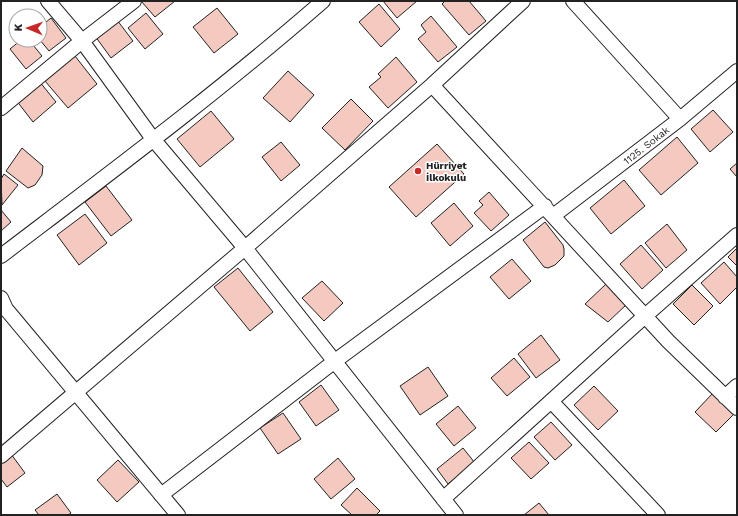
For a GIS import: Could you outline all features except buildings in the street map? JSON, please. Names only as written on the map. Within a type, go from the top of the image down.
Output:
[{"type":"street","points":[[48,1],[82,40],[153,140],[245,248],[456,515]]},
{"type":"street","points":[[1,108],[82,40],[134,1]]},
{"type":"street","points":[[1,256],[256,59],[323,1]]},
{"type":"street","points":[[1,456],[245,248],[432,85],[523,1]]},
{"type":"street","points":[[573,1],[680,119]]},
{"type":"street","name":"1125. Sokak","points":[[161,495],[335,361],[680,119],[737,71]]},
{"type":"street","points":[[432,85],[668,341],[737,408]]},
{"type":"street","points":[[443,499],[737,235]]},
{"type":"street","points":[[1,298],[6,309],[178,515]]},
{"type":"street","points":[[725,396],[737,386]]},
{"type":"street","points":[[551,401],[658,515]]},
{"type":"place","name":"Hürriyet İlkokulu","points":[[418,171]]}]
